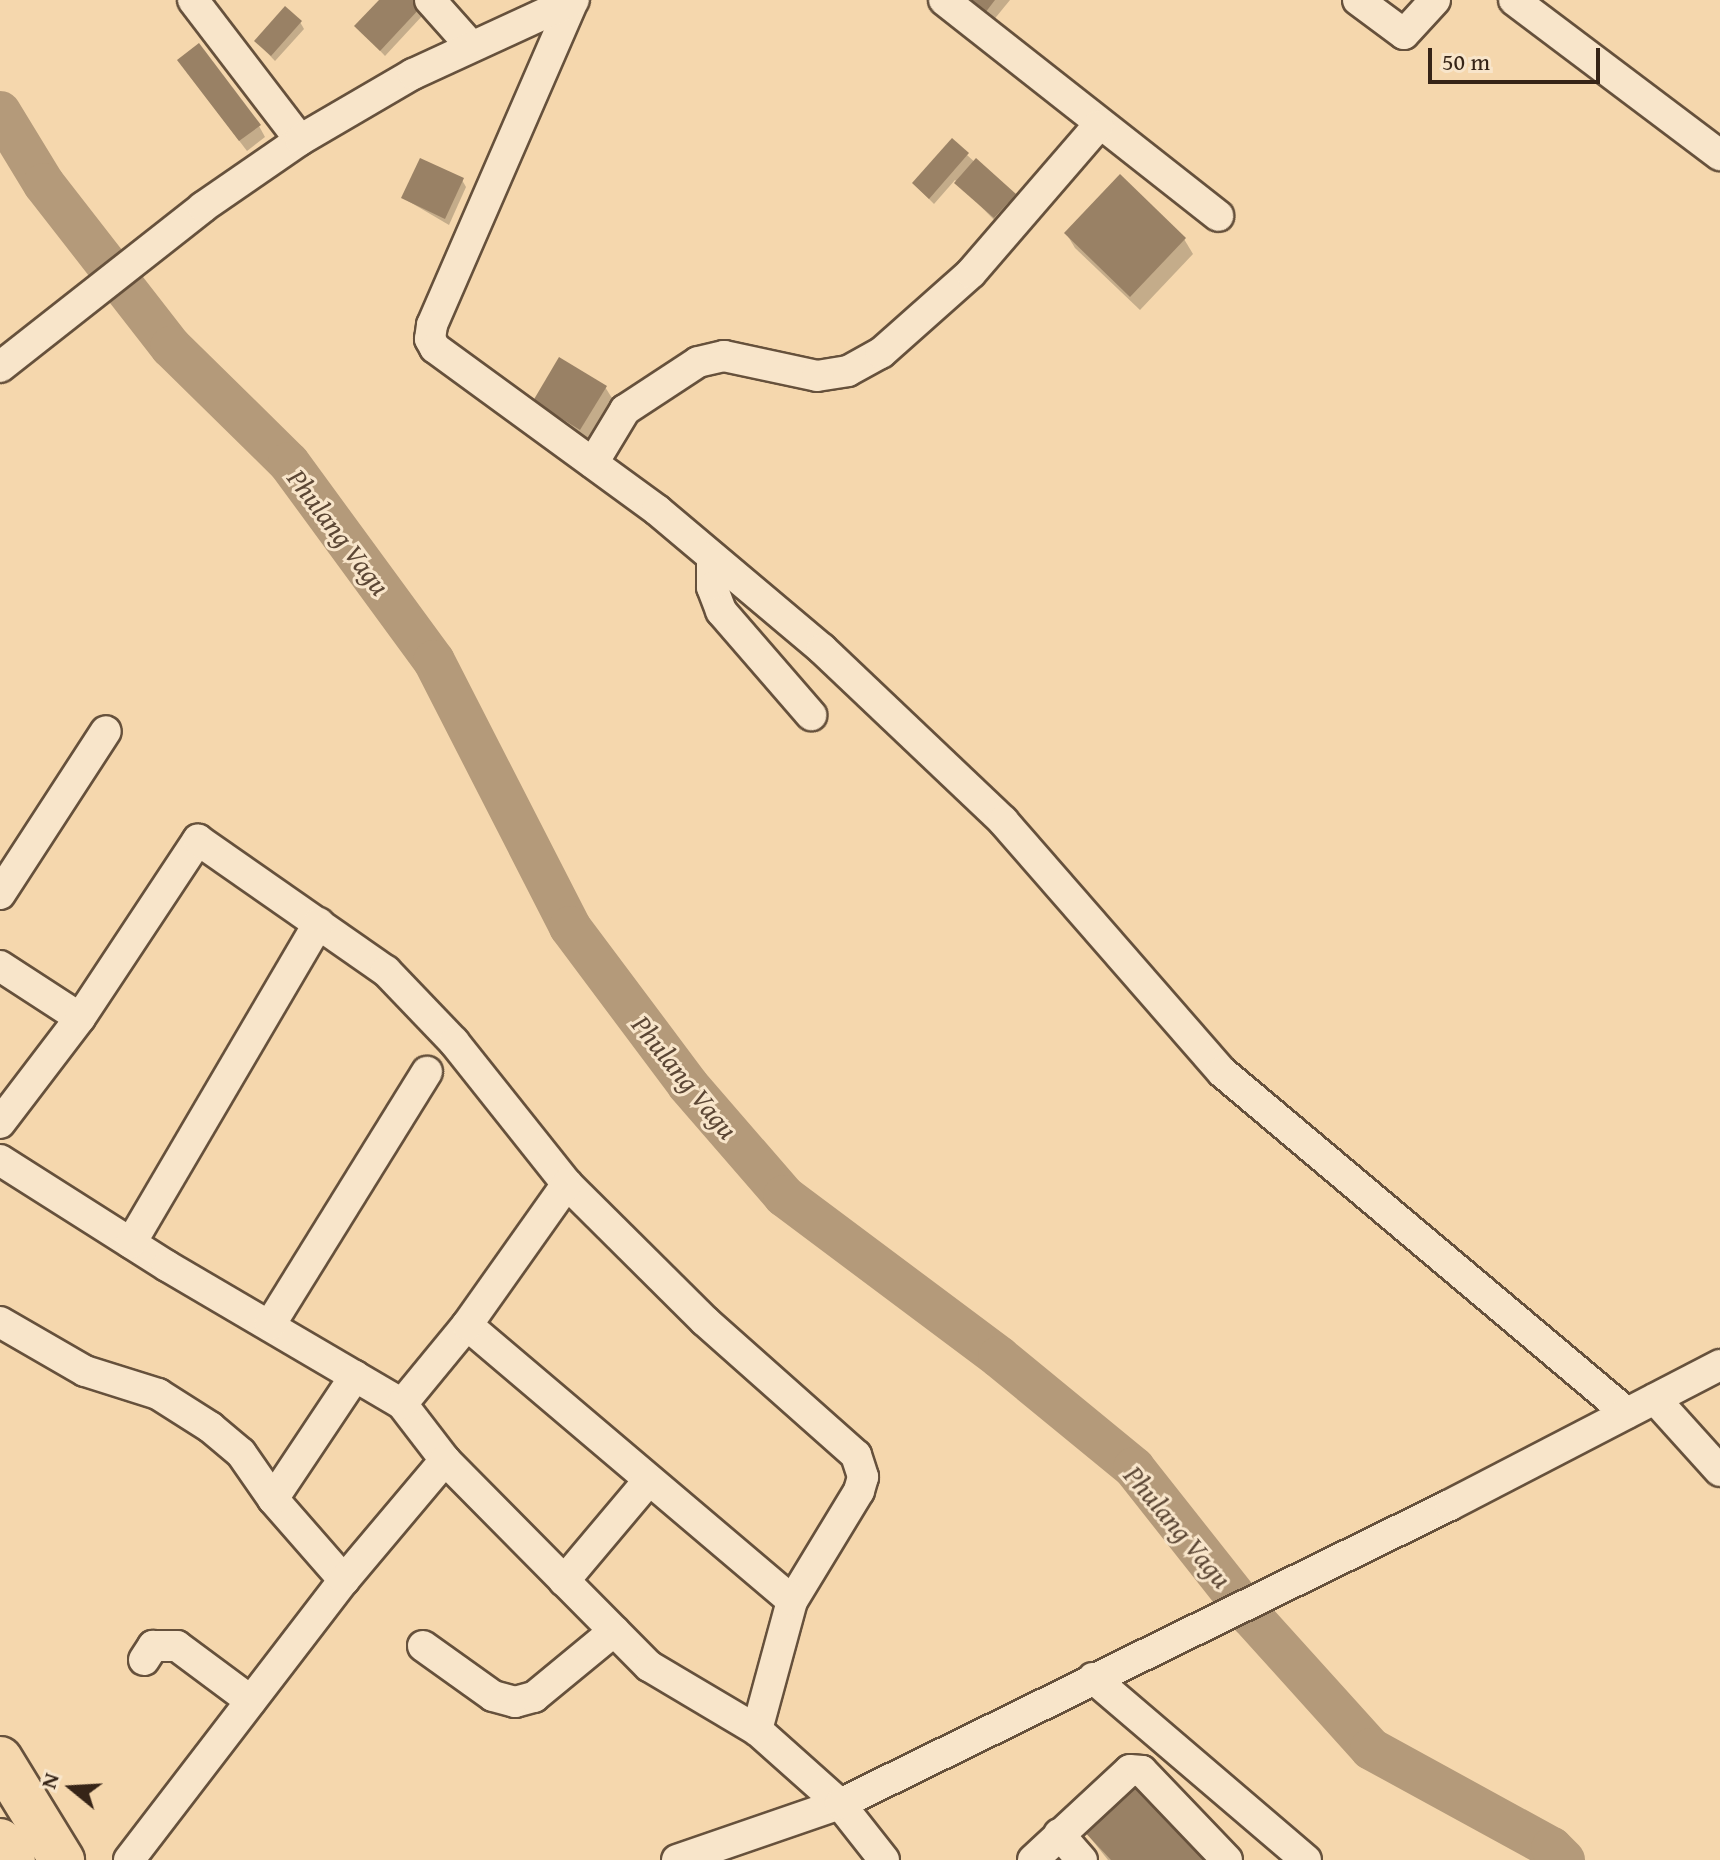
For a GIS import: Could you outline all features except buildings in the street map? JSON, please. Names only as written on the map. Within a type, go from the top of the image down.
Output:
[{"type":"highway","points":[[0,1759],[62,1860]]},
{"type":"highway","points":[[0,1841],[13,1860]]},
{"type":"street","points":[[193,0],[300,140]]},
{"type":"street","points":[[944,0],[1098,126],[1154,161],[1218,216]]},
{"type":"street","points":[[1358,0],[1404,34],[1435,0]]},
{"type":"street","points":[[1514,0],[1720,155]]},
{"type":"street","points":[[0,367],[157,244],[300,140],[413,74],[573,1]]},
{"type":"street","points":[[573,1],[430,339],[712,557],[822,649],[1003,821],[1222,1072],[1627,1413]]},
{"type":"street","points":[[437,2],[471,46]]},
{"type":"street","points":[[593,463],[625,410],[698,362],[724,356],[817,376],[848,371],[881,353],[971,273],[1098,126]]},
{"type":"street","points":[[712,557],[712,587],[721,611],[811,715]]},
{"type":"street","points":[[0,894],[106,731]]},
{"type":"street","points":[[0,1123],[80,1018],[198,840],[386,971],[425,1011],[567,1184],[705,1321],[856,1455],[863,1477],[859,1491],[792,1601],[757,1730]]},
{"type":"street","points":[[131,1243],[319,923]]},
{"type":"street","points":[[0,966],[80,1018]]},
{"type":"street","points":[[270,1325],[427,1072]]},
{"type":"street","points":[[0,1160],[131,1243],[402,1404],[445,1460],[649,1666],[757,1730],[840,1804],[884,1860]]},
{"type":"street","points":[[402,1404],[467,1325],[567,1184]]},
{"type":"street","points":[[0,1322],[85,1371],[158,1394],[210,1427],[241,1453],[273,1499],[344,1580]]},
{"type":"street","points":[[467,1325],[792,1601]]},
{"type":"street","points":[[677,1860],[840,1804],[1450,1505],[1720,1365]]},
{"type":"street","points":[[273,1499],[355,1376]]},
{"type":"street","points":[[1655,1399],[1720,1471]]},
{"type":"street","points":[[129,1860],[344,1580],[445,1460]]},
{"type":"street","points":[[564,1581],[649,1480]]},
{"type":"street","points":[[423,1646],[493,1696],[515,1702],[534,1697],[614,1631]]},
{"type":"street","points":[[144,1660],[153,1646],[177,1646],[251,1701]]},
{"type":"street","points":[[1093,1678],[1306,1860]]},
{"type":"street","points":[[1033,1860],[1121,1773],[1142,1771],[1227,1860]]},
{"type":"street","points":[[1059,1834],[1082,1860]]},
{"type":"waterway","name":"Phulang Vagu","points":[[0,112],[44,184],[171,347],[289,463],[434,661],[570,927],[688,1085],[784,1196],[999,1357],[1134,1468],[1251,1616],[1371,1749],[1552,1848],[1564,1860]]}]
